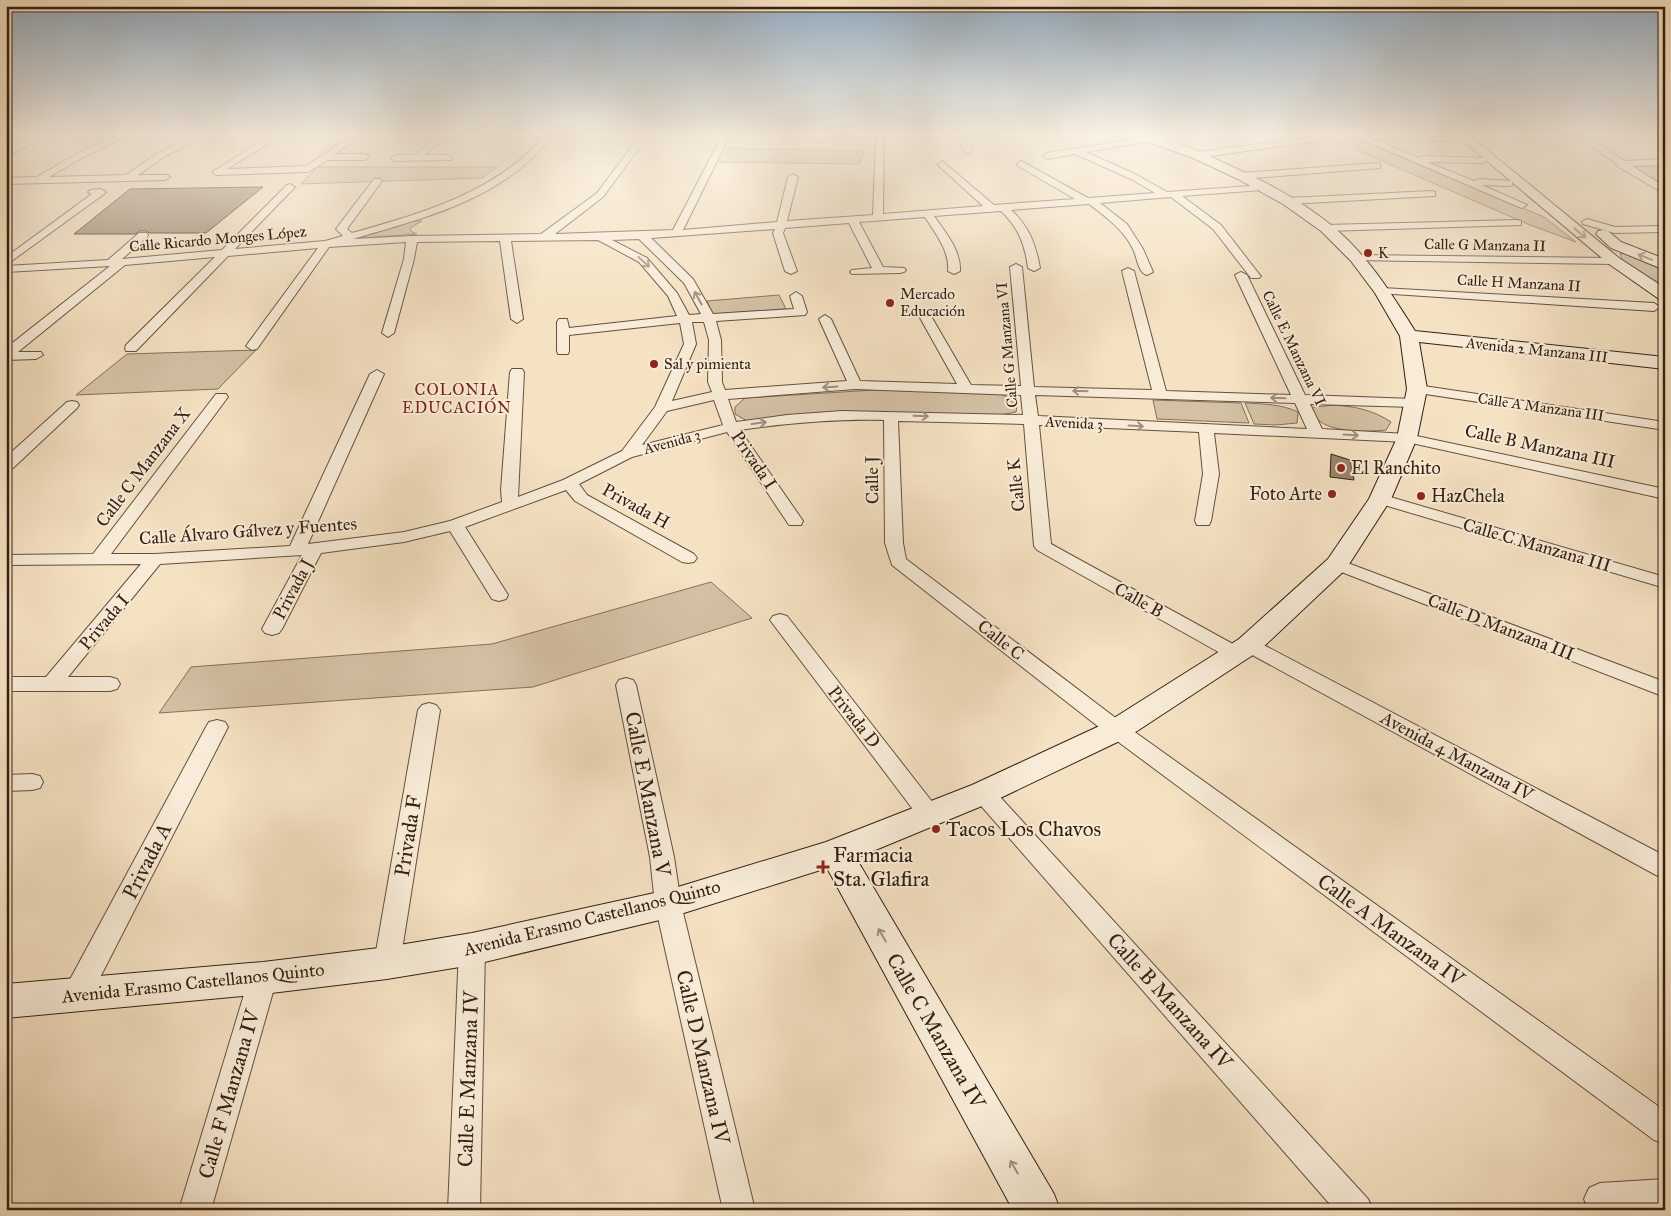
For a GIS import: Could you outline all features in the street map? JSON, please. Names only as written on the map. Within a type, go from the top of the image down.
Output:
[{"type":"street","points":[[8,268],[101,192],[93,192]]},
{"type":"street","points":[[131,348],[285,192]]},
{"type":"street","points":[[345,233],[370,192]]},
{"type":"street","points":[[252,346],[326,244],[345,233],[428,214],[479,192]]},
{"type":"street","points":[[544,237],[602,192]]},
{"type":"street","points":[[676,234],[697,192]]},
{"type":"street","points":[[789,192],[778,233],[791,271]]},
{"type":"street","points":[[878,218],[879,192]]},
{"type":"street","points":[[974,192],[992,208]]},
{"type":"street","points":[[1073,192],[1089,200],[1123,226],[1138,249],[1147,272]]},
{"type":"street","points":[[1164,192],[1217,227],[1255,276]]},
{"type":"street","name":"Calle Ricardo Monges López","points":[[8,268],[116,263],[229,251],[412,239],[602,238],[676,234],[1185,192]]},
{"type":"street","name":"Avenida Erasmo Castellanos Quinto","points":[[6,1001],[263,978],[387,963],[472,949],[668,904],[835,852],[983,793],[1117,730],[1242,649],[1337,564],[1380,499],[1407,438],[1415,396],[1409,336],[1382,291],[1356,258],[1326,228],[1288,200],[1271,192]]},
{"type":"street","points":[[1490,192],[1522,205]]},
{"type":"street","points":[[1530,192],[1662,299]]},
{"type":"street","points":[[1550,192],[1618,245],[1665,265]]},
{"type":"street","points":[[1288,200],[1432,194]]},
{"type":"street","points":[[1004,208],[1023,228],[1032,248],[1034,268]]},
{"type":"street","points":[[928,214],[944,239],[956,265],[954,271]]},
{"type":"street","points":[[853,220],[878,270]]},
{"type":"street","points":[[1587,222],[1614,230],[1665,229]]},
{"type":"street","points":[[1326,228],[1517,223]]},
{"type":"street","points":[[6,355],[116,263],[143,234]]},
{"type":"street","points":[[1618,245],[1616,238],[1665,235]]},
{"type":"street","points":[[642,236],[689,282],[709,318],[715,340],[715,382],[719,395]]},
{"type":"street","points":[[505,238],[517,319]]},
{"type":"street","points":[[602,238],[643,260],[673,295],[685,319],[690,344],[662,408]]},
{"type":"street","points":[[388,333],[409,259],[412,239]]},
{"type":"street","name":"Calle G Manzana II","points":[[1356,258],[1614,261]]},
{"type":"street","name":"Calle G Manzana VI","points":[[1016,267],[1030,420]]},
{"type":"street","points":[[856,272],[900,270]]},
{"type":"street","points":[[1128,272],[1160,394]]},
{"type":"street","name":"Calle E Manzana VI","points":[[1241,275],[1317,434]]},
{"type":"street","name":"Calle H Manzana II","points":[[1382,291],[1662,299]]},
{"type":"street","points":[[563,351],[563,326],[801,312],[796,296]]},
{"type":"street","points":[[924,316],[965,387]]},
{"type":"street","points":[[825,318],[856,385]]},
{"type":"street","name":"Avenida 2 Manzana III","points":[[1409,336],[1665,363]]},
{"type":"street","points":[[6,355],[36,355]]},
{"type":"street","points":[[511,505],[509,490],[518,372]]},
{"type":"street","name":"Privada J","points":[[272,629],[377,374]]},
{"type":"street","name":"Avenida 3","points":[[627,454],[662,408],[719,395],[856,385],[1300,399],[1415,396]]},
{"type":"street","name":"Privada I","points":[[719,395],[731,427],[796,521]]},
{"type":"street","name":"Calle A Manzana III","points":[[1415,396],[1665,426]]},
{"type":"street","name":"Calle C Manzana X","points":[[98,560],[221,397]]},
{"type":"street","points":[[6,466],[72,405]]},
{"type":"street","name":"Avenida 3","points":[[627,454],[731,427],[787,419],[891,415],[1407,438]]},
{"type":"street","name":"Calle J","points":[[891,415],[894,543]]},
{"type":"street","name":"Calle K","points":[[1030,420],[1042,546]]},
{"type":"street","points":[[1203,521],[1211,474],[1206,430]]},
{"type":"street","name":"Calle B Manzana III","points":[[1407,438],[1665,494]]},
{"type":"street","name":"Calle Álvaro Gálvez y Fuentes","points":[[6,560],[155,559],[305,550],[404,537],[455,525],[511,505],[569,483],[627,454]]},
{"type":"street","name":"Privada H","points":[[569,483],[581,498],[688,558]]},
{"type":"street","name":"Calle C Manzana III","points":[[1380,499],[1665,582]]},
{"type":"street","points":[[455,525],[499,595]]},
{"type":"street","name":"Calle C","points":[[894,543],[898,560],[1117,730]]},
{"type":"street","name":"Calle B","points":[[1042,546],[1242,649]]},
{"type":"street","name":"Privada I","points":[[51,685],[155,559]]},
{"type":"street","name":"Calle D Manzana III","points":[[1337,564],[1665,690]]},
{"type":"street","name":"Privada D","points":[[780,620],[929,814]]},
{"type":"street","name":"Avenida 4 Manzana IV","points":[[1242,649],[1665,868]]},
{"type":"street","points":[[6,684],[110,684]]},
{"type":"street","name":"Calle E Manzana V","points":[[626,685],[662,857],[668,904]]},
{"type":"street","name":"Privada F","points":[[387,963],[428,710]]},
{"type":"street","name":"Privada A","points":[[77,994],[217,727]]},
{"type":"street","name":"Calle A Manzana IV","points":[[1117,730],[1665,1129]]},
{"type":"street","points":[[6,783],[32,782]]},
{"type":"street","name":"Calle B Manzana IV","points":[[983,793],[1357,1210]]},
{"type":"street","name":"Calle C Manzana IV","points":[[835,852],[1038,1210]]},
{"type":"street","name":"Calle D Manzana IV","points":[[668,904],[739,1210]]},
{"type":"street","name":"Calle E Manzana IV","points":[[464,1210],[472,949]]},
{"type":"street","name":"Calle F Manzana IV","points":[[196,1210],[263,978]]},
{"type":"street","points":[[1600,1199],[1665,1195]]},
{"type":"shaded area","points":[[1453,192],[1484,192],[1544,217],[1576,242],[1530,225]]},
{"type":"shaded area","points":[[413,221],[422,221],[410,228],[412,232],[417,234],[362,238],[360,236]]},
{"type":"shaded area","points":[[1620,253],[1631,254],[1665,268],[1665,289],[1623,262]]},
{"type":"shaded area","points":[[779,295],[786,309],[712,314],[707,301]]},
{"type":"shaded area","points":[[256,350],[218,389],[76,395],[127,354]]},
{"type":"shaded area","points":[[891,389],[997,392],[1017,406],[1016,412],[1000,415],[747,421],[735,414],[735,407],[745,398]]},
{"type":"shaded area","points":[[1153,400],[1241,403],[1249,423],[1157,419]]},
{"type":"shaded area","points":[[1245,403],[1292,409],[1298,412],[1297,423],[1276,425],[1254,424]]},
{"type":"shaded area","points":[[1335,405],[1364,410],[1391,422],[1386,430],[1344,430],[1323,424],[1311,410],[1314,407]]},
{"type":"shaded area","points":[[711,582],[752,618],[533,687],[159,713],[191,667],[492,644]]},
{"type":"building","points":[[127,192],[257,192],[206,233],[149,233],[147,231],[139,231],[136,234],[74,234]]},
{"type":"building","name":"El Ranchito","points":[[1331,454],[1350,460],[1354,480],[1330,477]]},
{"type":"place","name":"K","points":[[1368,253]]},
{"type":"place","name":"Mercado Educación","points":[[890,303]]},
{"type":"place","name":"Sal y pimienta","points":[[654,364]]},
{"type":"place","name":"El Ranchito","points":[[1341,468]]},
{"type":"place","name":"Foto Arte","points":[[1332,494]]},
{"type":"place","name":"HazChela","points":[[1421,496]]},
{"type":"place","name":"Tacos Los Chavos","points":[[936,829]]},
{"type":"place","name":"Farmacia Sta. Glafira","points":[[823,867]]},
{"type":"district","name":"COLONIA EDUCACIÓN","points":[[457,398]]}]
